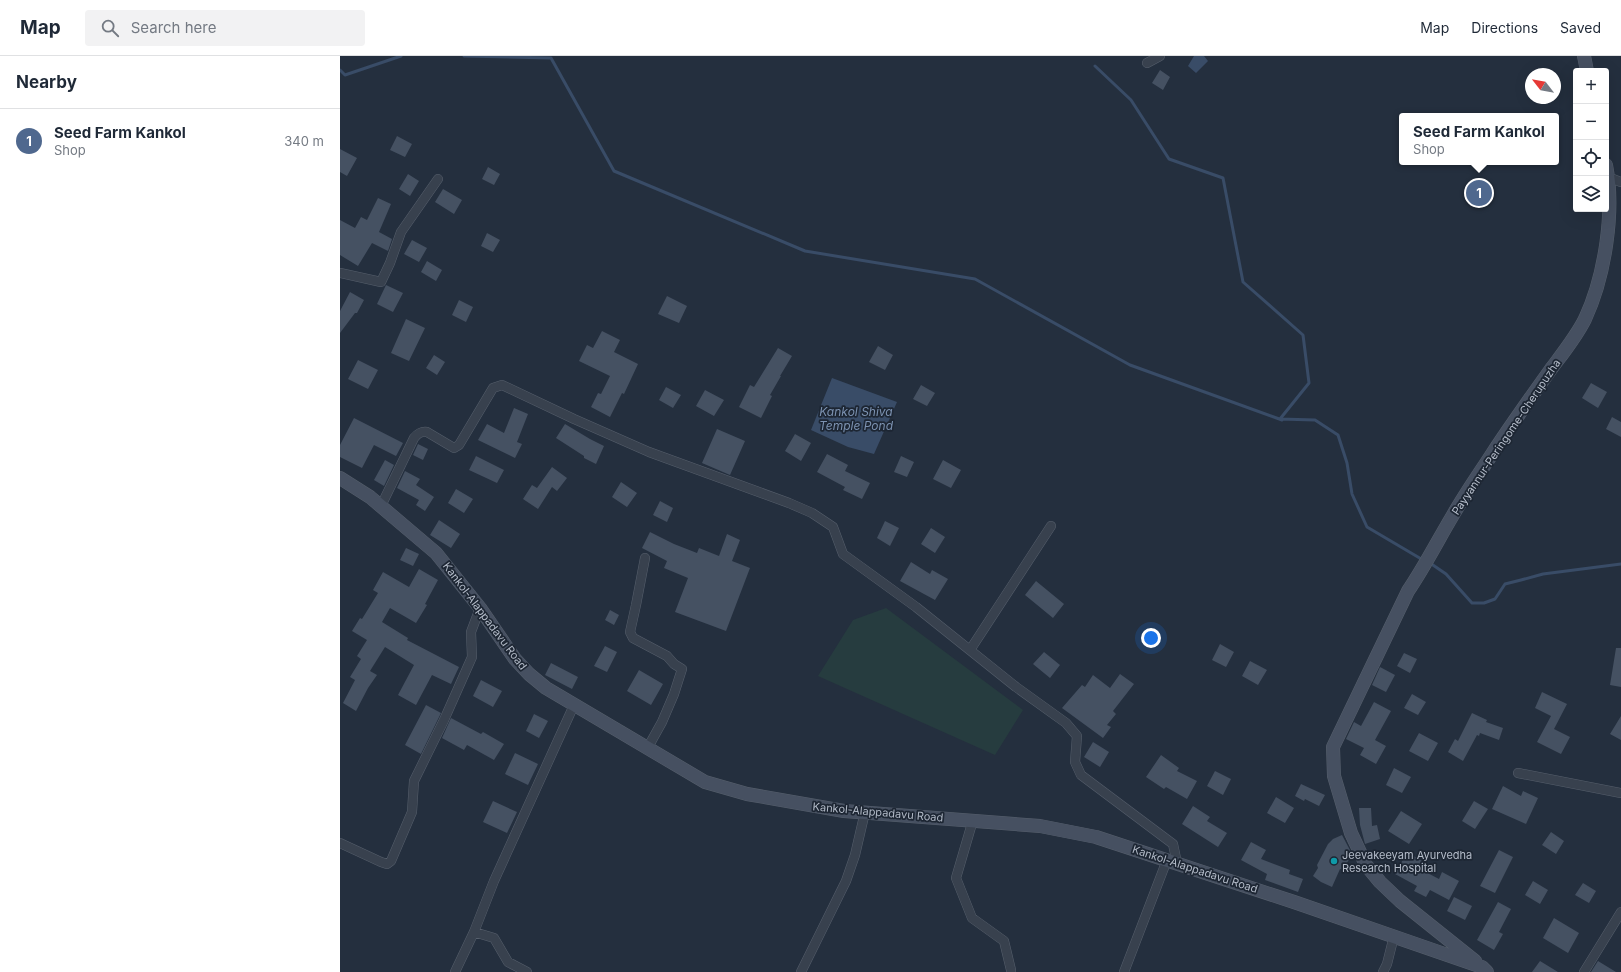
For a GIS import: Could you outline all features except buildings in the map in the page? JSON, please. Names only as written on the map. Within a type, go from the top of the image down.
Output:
[{"type":"main road","points":[[1584,56],[1586,68]]},
{"type":"main road","name":"Payyannur-Peringome-Cherupuzha","points":[[1485,970],[1400,901],[1380,882],[1366,864],[1351,833],[1334,776],[1333,747],[1408,591],[1454,513],[1507,431],[1584,320],[1597,288],[1605,254],[1609,225],[1607,176]]},
{"type":"main road","name":"Kankol-Alappadavu Road","points":[[340,478],[370,497],[436,553],[480,608],[515,659],[529,674],[546,688],[705,782],[747,794],[844,811],[1040,826],[1096,837],[1394,936],[1485,970]]},
{"type":"street","points":[[1148,63],[1160,56]]},
{"type":"street","points":[[1609,173],[1621,182]]},
{"type":"street","points":[[340,273],[381,282],[390,263],[401,232],[438,179]]},
{"type":"street","points":[[381,506],[417,434],[424,431],[454,448],[459,446],[493,388],[502,385],[649,452],[789,503],[812,513],[833,527],[843,554],[916,607],[1016,688],[1066,723],[1076,736],[1075,762],[1081,775],[1173,844],[1172,861],[1124,972]]},
{"type":"street","points":[[970,650],[1051,526]]},
{"type":"street","points":[[644,558],[630,632],[633,638],[666,656],[682,669],[674,694],[662,722],[647,749]]},
{"type":"street","points":[[340,843],[381,862],[387,864],[391,861],[412,812],[414,781],[444,720],[472,657],[471,632],[480,608]]},
{"type":"street","points":[[455,972],[474,932],[494,881],[574,705]]},
{"type":"street","points":[[1518,773],[1621,793]]},
{"type":"street","points":[[801,972],[846,882],[855,855],[865,812]]},
{"type":"street","points":[[973,820],[956,878],[972,918],[1004,941],[1011,970]]},
{"type":"street","points":[[1584,972],[1621,912]]},
{"type":"street","points":[[474,932],[494,938],[508,962],[527,972]]},
{"type":"street","points":[[1383,972],[1387,964],[1394,936]]},
{"type":"green space","points":[[886,608],[1023,710],[995,755],[818,676],[853,620]]},
{"type":"water","points":[[1194,56],[1204,56],[1208,61],[1196,73],[1188,66]]},
{"type":"water","name":"Kankol Shiva Temple Pond","points":[[832,378],[897,402],[874,454],[848,447],[811,430]]},
{"type":"waterway","points":[[340,70],[345,75],[401,56]]},
{"type":"waterway","points":[[464,56],[551,58],[614,171],[805,251],[975,279],[1130,365],[1282,420]]},
{"type":"waterway","points":[[1095,66],[1131,100],[1169,159],[1223,178],[1243,282],[1303,335],[1309,383],[1280,419]]},
{"type":"waterway","points":[[1280,419],[1315,420],[1338,435],[1347,463],[1352,494],[1367,527],[1423,560]]},
{"type":"waterway","points":[[1430,563],[1446,574],[1472,603],[1484,603],[1495,599],[1505,584],[1543,574],[1621,564]]},
{"type":"place","name":"Seed Farm Kankol","points":[[1479,193]]},
{"type":"place","name":"Jeevakeeyam Ayurvedha Research Hospital","points":[[1334,861]]}]
